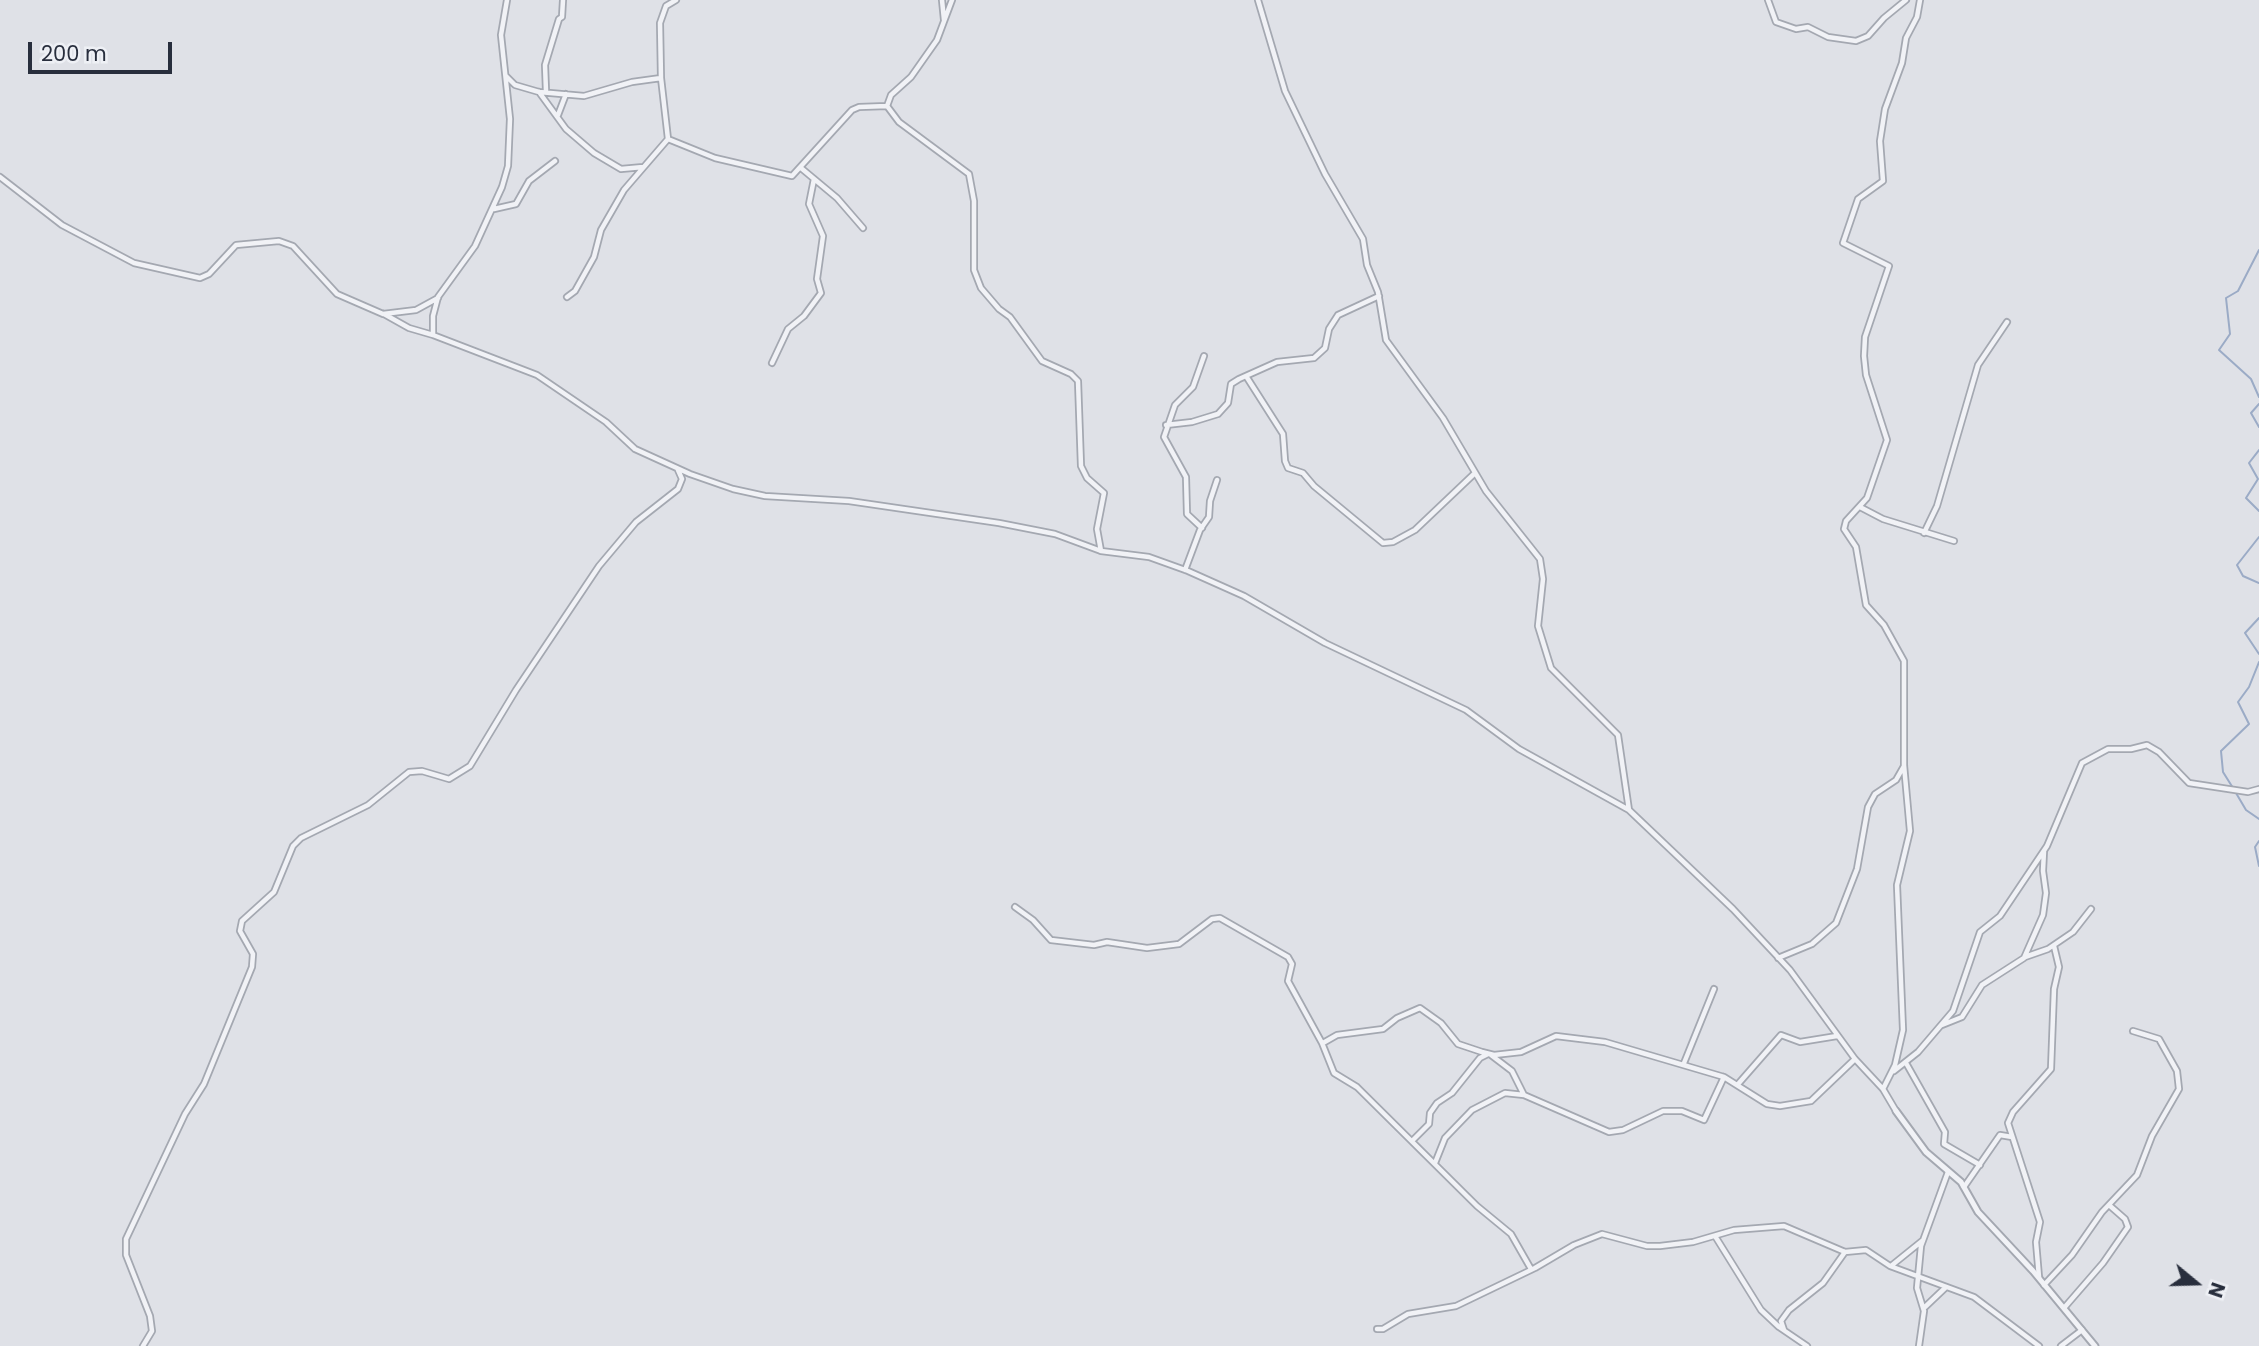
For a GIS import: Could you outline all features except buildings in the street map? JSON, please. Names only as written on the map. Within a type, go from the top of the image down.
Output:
[{"type":"street","points":[[433,335],[433,316],[438,298],[475,246],[493,209],[510,156],[506,76],[500,35],[507,0]]},
{"type":"street","points":[[546,91],[545,65],[559,19],[562,17],[563,0]]},
{"type":"street","points":[[567,297],[575,290],[595,254],[598,236],[615,206],[668,139],[660,23],[664,8],[676,0]]},
{"type":"street","points":[[942,0],[944,22]]},
{"type":"street","points":[[887,106],[891,95],[911,77],[932,47],[952,0]]},
{"type":"street","points":[[1258,0],[1285,91],[1325,174],[1362,235],[1367,265],[1379,296],[1386,341],[1443,418],[1475,473],[1540,559],[1542,580],[1538,626],[1550,668],[1618,736],[1629,810]]},
{"type":"street","points":[[1768,0],[1776,22],[1796,29],[1808,27],[1828,37],[1856,41],[1868,36],[1906,0]]},
{"type":"street","points":[[1883,1089],[1893,1071],[1901,1041],[1904,1014],[1898,956],[1898,885],[1910,831],[1904,765],[1904,661],[1884,625],[1866,605],[1856,547],[1844,529],[1846,521],[1869,494],[1887,440],[1866,376],[1864,356],[1865,337],[1889,266],[1886,261],[1843,243],[1858,199],[1883,181],[1880,141],[1885,109],[1902,63],[1906,38],[1917,17],[1920,0]]},
{"type":"street","points":[[506,76],[515,85],[539,92],[588,96],[632,82],[662,78]]},
{"type":"street","points":[[539,92],[558,115],[566,130],[613,165],[624,169],[644,167]]},
{"type":"street","points":[[558,115],[566,94]]},
{"type":"street","points":[[668,139],[702,155],[792,176],[852,110],[859,107],[887,106]]},
{"type":"street","points":[[887,106],[899,122],[970,175],[974,207],[974,270],[981,288],[999,309],[1010,317],[1046,364],[1071,374],[1078,381],[1081,466],[1087,478],[1104,493],[1097,528],[1101,551]]},
{"type":"street","points":[[493,209],[516,204],[529,180],[555,161]]},
{"type":"street","points":[[801,168],[843,203],[863,228]]},
{"type":"street","points":[[0,177],[62,225],[126,260],[195,279],[209,274],[236,245],[279,241],[293,246],[337,294],[410,328],[537,375],[606,422],[635,449],[677,468],[754,495],[849,501],[919,510],[1055,534],[1101,551],[1138,555],[1185,569],[1244,596],[1319,639],[1466,710],[1519,749],[1629,810],[1733,909],[1805,988],[1837,1036],[1883,1089],[1926,1152],[1964,1187],[1978,1212],[2039,1278],[2095,1346]]},
{"type":"street","points":[[772,363],[788,329],[804,316],[821,293],[817,279],[823,236],[809,204],[814,180]]},
{"type":"street","points":[[1166,425],[1192,422],[1218,414],[1228,403],[1231,384],[1246,376],[1277,362],[1314,358],[1325,348],[1329,329],[1338,315],[1379,296]]},
{"type":"street","points":[[383,314],[416,310],[438,298]]},
{"type":"street","points":[[1924,533],[1937,506],[1978,365],[2007,322]]},
{"type":"street","points":[[1202,528],[1187,514],[1188,484],[1166,445],[1166,425],[1175,405],[1194,387],[1204,356]]},
{"type":"street","points":[[1246,376],[1283,434],[1286,465],[1303,472],[1314,486],[1384,543],[1415,530],[1475,473]]},
{"type":"street","points":[[143,1346],[152,1331],[150,1316],[126,1255],[125,1239],[185,1114],[204,1084],[252,967],[253,954],[240,931],[242,921],[274,892],[293,846],[301,838],[363,808],[410,772],[422,771],[449,779],[470,766],[516,690],[599,566],[636,522],[678,489],[682,479],[677,468]]},
{"type":"street","points":[[1185,569],[1209,517],[1210,501],[1217,480]]},
{"type":"street","points":[[1860,507],[1924,533],[1954,541]]},
{"type":"street","points":[[1893,1071],[1906,1063],[1954,1010],[1981,930],[2000,916],[2045,849],[2072,790],[2079,766],[2108,749],[2131,749],[2147,745],[2159,752],[2189,783],[2252,792],[2259,789]]},
{"type":"street","points":[[1778,958],[1812,944],[1836,923],[1857,869],[1868,807],[1875,794],[1896,780],[1904,765]]},
{"type":"street","points":[[2024,958],[2043,915],[2046,893],[2043,871],[2045,849]]},
{"type":"street","points":[[1015,908],[1033,920],[1051,940],[1094,945],[1107,942],[1147,948],[1179,944],[1212,919],[1222,918],[1290,958],[1288,981],[1322,1043],[1334,1073],[1357,1087],[1477,1206],[1511,1234],[1531,1269]]},
{"type":"street","points":[[1941,1026],[1962,1017],[1982,985],[2024,958],[2053,946],[2073,932],[2091,909]]},
{"type":"street","points":[[2039,1278],[2036,1242],[2040,1222],[2008,1125],[2010,1117],[2046,1078],[2053,1062],[2054,989],[2059,967],[2053,946]]},
{"type":"street","points":[[1684,1063],[1714,989]]},
{"type":"street","points":[[1322,1043],[1337,1035],[1383,1030],[1397,1018],[1420,1008],[1442,1024],[1458,1044],[1490,1054],[1512,1071],[1524,1095]]},
{"type":"street","points":[[2044,1285],[2141,1170],[2152,1136],[2180,1086],[2174,1064],[2160,1039],[2133,1031]]},
{"type":"street","points":[[1739,1083],[1782,1035],[1797,1042],[1837,1036]]},
{"type":"street","points":[[1413,1140],[1429,1124],[1430,1113],[1437,1103],[1452,1093],[1480,1058],[1490,1054],[1527,1050],[1556,1036],[1605,1042],[1684,1063],[1739,1083],[1770,1105],[1805,1102],[1818,1095],[1855,1059]]},
{"type":"street","points":[[1906,1063],[1945,1132],[1944,1144],[1980,1165]]},
{"type":"street","points":[[1436,1163],[1445,1138],[1472,1111],[1505,1093],[1542,1101],[1573,1119],[1613,1132],[1664,1111],[1682,1111],[1704,1120],[1724,1077]]},
{"type":"street","points":[[1964,1187],[2000,1135],[2012,1137]]},
{"type":"street","points":[[1919,1346],[1924,1308],[1917,1288],[1923,1240],[1940,1200],[1948,1172]]},
{"type":"street","points":[[2064,1308],[2103,1264],[2128,1227],[2125,1219],[2109,1205]]},
{"type":"street","points":[[1377,1329],[1383,1329],[1408,1314],[1456,1306],[1574,1245],[1602,1234],[1650,1246],[1684,1243],[1742,1229],[1787,1227],[1845,1252],[1863,1250],[1890,1266],[1980,1300],[2008,1326],[2039,1346]]},
{"type":"street","points":[[1715,1235],[1758,1306],[1784,1330],[1807,1346]]},
{"type":"street","points":[[1890,1266],[1923,1240]]},
{"type":"street","points":[[1784,1330],[1782,1321],[1789,1310],[1823,1283],[1845,1252]]},
{"type":"street","points":[[1924,1308],[1945,1288]]},
{"type":"street","points":[[2062,1346],[2082,1331]]},
{"type":"waterway","points":[[2259,250],[2238,291],[2226,298],[2230,334],[2219,350],[2251,379],[2259,397]]},
{"type":"waterway","points":[[2259,404],[2251,413],[2259,427]]},
{"type":"waterway","points":[[2259,450],[2249,463],[2258,479],[2246,498],[2259,511]]},
{"type":"waterway","points":[[2259,537],[2237,565],[2243,576],[2259,583]]},
{"type":"waterway","points":[[2259,618],[2245,633],[2259,654]]},
{"type":"waterway","points":[[2233,788],[2223,772],[2221,751],[2249,724],[2238,702],[2249,687],[2259,662]]},
{"type":"waterway","points":[[2236,793],[2246,810],[2259,819]]},
{"type":"waterway","points":[[2259,841],[2255,847],[2259,866]]}]
